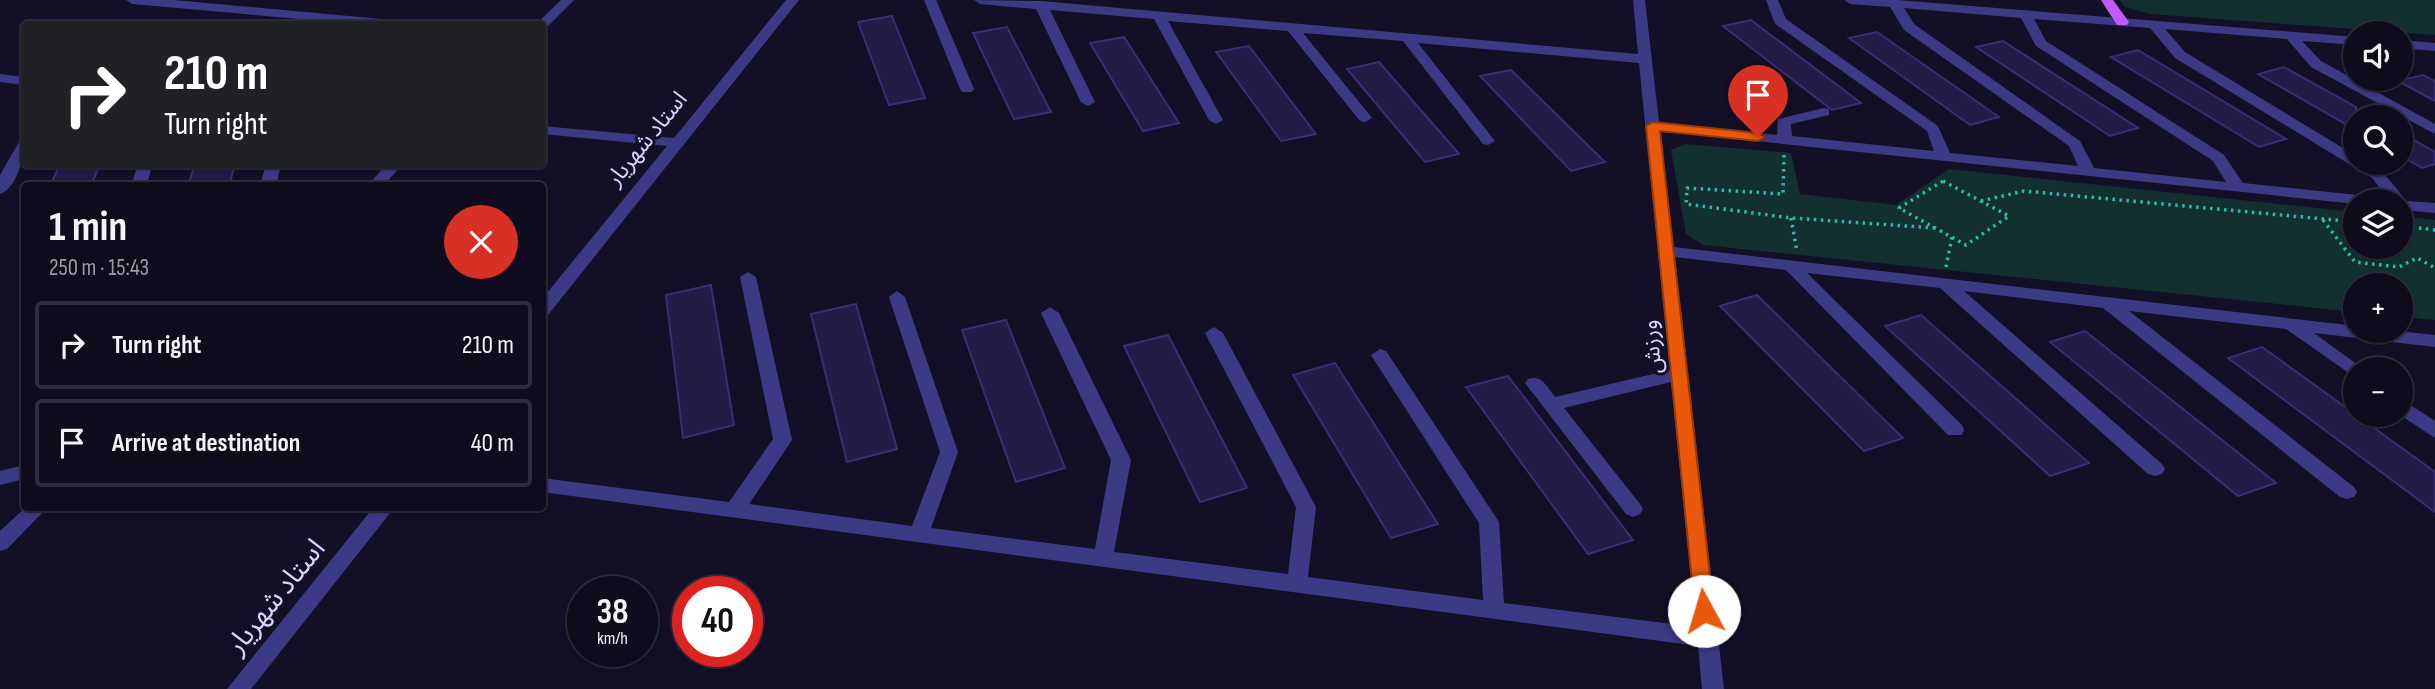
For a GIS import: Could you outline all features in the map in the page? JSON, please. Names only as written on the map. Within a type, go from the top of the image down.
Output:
[{"type":"main road","points":[[2107,0],[2122,22]]},
{"type":"street","points":[[132,0],[360,21]]},
{"type":"street","points":[[545,21],[568,0]]},
{"type":"street","name":"استاد شهریار","points":[[546,306],[793,0]]},
{"type":"street","points":[[930,0],[967,89]]},
{"type":"street","points":[[980,0],[1646,58]]},
{"type":"street","name":"ورزش","points":[[1639,0],[1713,689]]},
{"type":"street","points":[[1772,0],[1780,21],[1933,130],[1944,157]]},
{"type":"street","points":[[1850,0],[2343,40]]},
{"type":"street","points":[[1894,4],[1909,27],[2076,144],[2088,172]]},
{"type":"street","points":[[1041,5],[1088,102]]},
{"type":"street","points":[[2025,14],[2041,43],[2219,158],[2238,188]]},
{"type":"street","points":[[1159,16],[1216,120]]},
{"type":"street","points":[[2154,24],[2180,55],[2377,175],[2388,189]]},
{"type":"street","points":[[1292,27],[1365,118]]},
{"type":"street","points":[[2291,36],[2316,64],[2435,130]]},
{"type":"street","points":[[1406,37],[1489,141]]},
{"type":"street","points":[[2428,47],[2435,58]]},
{"type":"street","points":[[0,78],[21,81]]},
{"type":"street","points":[[1784,140],[1783,122],[1824,112]]},
{"type":"street","points":[[1653,126],[2343,199]]},
{"type":"street","points":[[546,130],[677,143]]},
{"type":"street","points":[[0,189],[21,150]]},
{"type":"street","points":[[378,182],[392,168]]},
{"type":"street","points":[[2413,205],[2435,208]]},
{"type":"street","points":[[1666,251],[2435,341]]},
{"type":"street","points":[[1795,266],[1955,430]]},
{"type":"street","points":[[734,510],[783,440],[748,277]]},
{"type":"street","points":[[1945,284],[2155,469]]},
{"type":"street","points":[[897,298],[949,452],[919,535]]},
{"type":"street","points":[[2108,303],[2347,492]]},
{"type":"street","points":[[1051,313],[1121,460],[1103,559]]},
{"type":"street","points":[[2290,324],[2343,363]]},
{"type":"street","points":[[1214,333],[1306,507],[1297,584]]},
{"type":"street","points":[[1380,355],[1489,522],[1494,610]]},
{"type":"street","points":[[1551,405],[1679,374]]},
{"type":"street","points":[[1534,383],[1633,509]]},
{"type":"street","points":[[2413,415],[2435,431]]},
{"type":"street","points":[[0,478],[21,473]]},
{"type":"street","points":[[546,486],[1707,638]]},
{"type":"street","points":[[0,543],[34,511]]},
{"type":"street","name":"استاد شهریار","points":[[238,689],[382,511]]},
{"type":"path","points":[[1784,140],[1783,194],[1687,188],[1686,204],[1791,218],[1935,228]]},
{"type":"path","points":[[1943,181],[1981,201],[2009,216],[1966,245],[1899,208],[1943,181]]},
{"type":"path","points":[[1981,201],[2024,191],[2343,221]]},
{"type":"path","points":[[1791,218],[1795,266]]},
{"type":"path","points":[[2323,219],[2355,262],[2399,267],[2417,258],[2435,268]]},
{"type":"path","points":[[2413,227],[2435,230]]},
{"type":"path","points":[[1945,284],[1947,253],[1952,237]]},
{"type":"green space","points":[[2120,0],[2435,0],[2435,35],[2413,33],[2413,21],[2343,21],[2343,28],[2150,14],[2125,7]]},
{"type":"green space","points":[[1685,144],[1791,153],[1800,194],[1896,205],[1949,169],[2343,211],[2343,259],[2413,259],[2413,217],[2435,220],[2435,320],[2413,318],[2413,273],[2343,273],[2343,311],[1703,245],[1686,234],[1671,150]]},
{"type":"building","points":[[892,16],[925,98],[889,105],[858,22]]},
{"type":"building","points":[[1751,20],[1861,103],[1832,110],[1723,26]]},
{"type":"building","points":[[1007,27],[1051,112],[1014,119],[973,33]]},
{"type":"building","points":[[1877,32],[1999,117],[1970,125],[1849,38]]},
{"type":"building","points":[[1124,37],[1179,123],[1143,131],[1090,43]]},
{"type":"building","points":[[2003,41],[2138,128],[2110,136],[1976,47]]},
{"type":"building","points":[[1249,46],[1316,134],[1281,141],[1216,52]]},
{"type":"building","points":[[2138,50],[2286,139],[2259,147],[2111,57]]},
{"type":"building","points":[[1379,62],[1459,154],[1425,162],[1347,69]]},
{"type":"building","points":[[2284,67],[2352,105],[2343,105],[2343,123],[2258,74]]},
{"type":"building","points":[[1511,70],[1605,162],[1571,171],[1480,76]]},
{"type":"building","points":[[2423,75],[2435,81],[2435,101],[2413,89],[2413,77]]},
{"type":"building","points":[[2413,140],[2435,152],[2435,164],[2422,168],[2413,163]]},
{"type":"building","points":[[58,168],[98,168],[93,182],[52,182]]},
{"type":"building","points":[[194,168],[234,168],[230,182],[189,182]]},
{"type":"building","points":[[711,285],[734,425],[683,438],[666,295]]},
{"type":"building","points":[[1757,295],[1903,438],[1864,451],[1720,306]]},
{"type":"building","points":[[856,304],[897,449],[847,462],[811,314]]},
{"type":"building","points":[[1921,315],[2089,463],[2050,476],[1885,326]]},
{"type":"building","points":[[1006,320],[1065,468],[1016,482],[962,330]]},
{"type":"building","points":[[2085,331],[2276,483],[2238,496],[2050,342]]},
{"type":"building","points":[[1168,335],[1247,488],[1200,502],[1124,346]]},
{"type":"building","points":[[2262,347],[2343,406],[2343,427],[2373,427],[2435,472],[2435,512],[2228,358]]},
{"type":"building","points":[[1335,363],[1438,524],[1391,538],[1293,375]]},
{"type":"building","points":[[1508,376],[1633,540],[1588,554],[1466,387]]},
{"type":"route","points":[[1704,611],[1653,126],[1758,137]]}]
